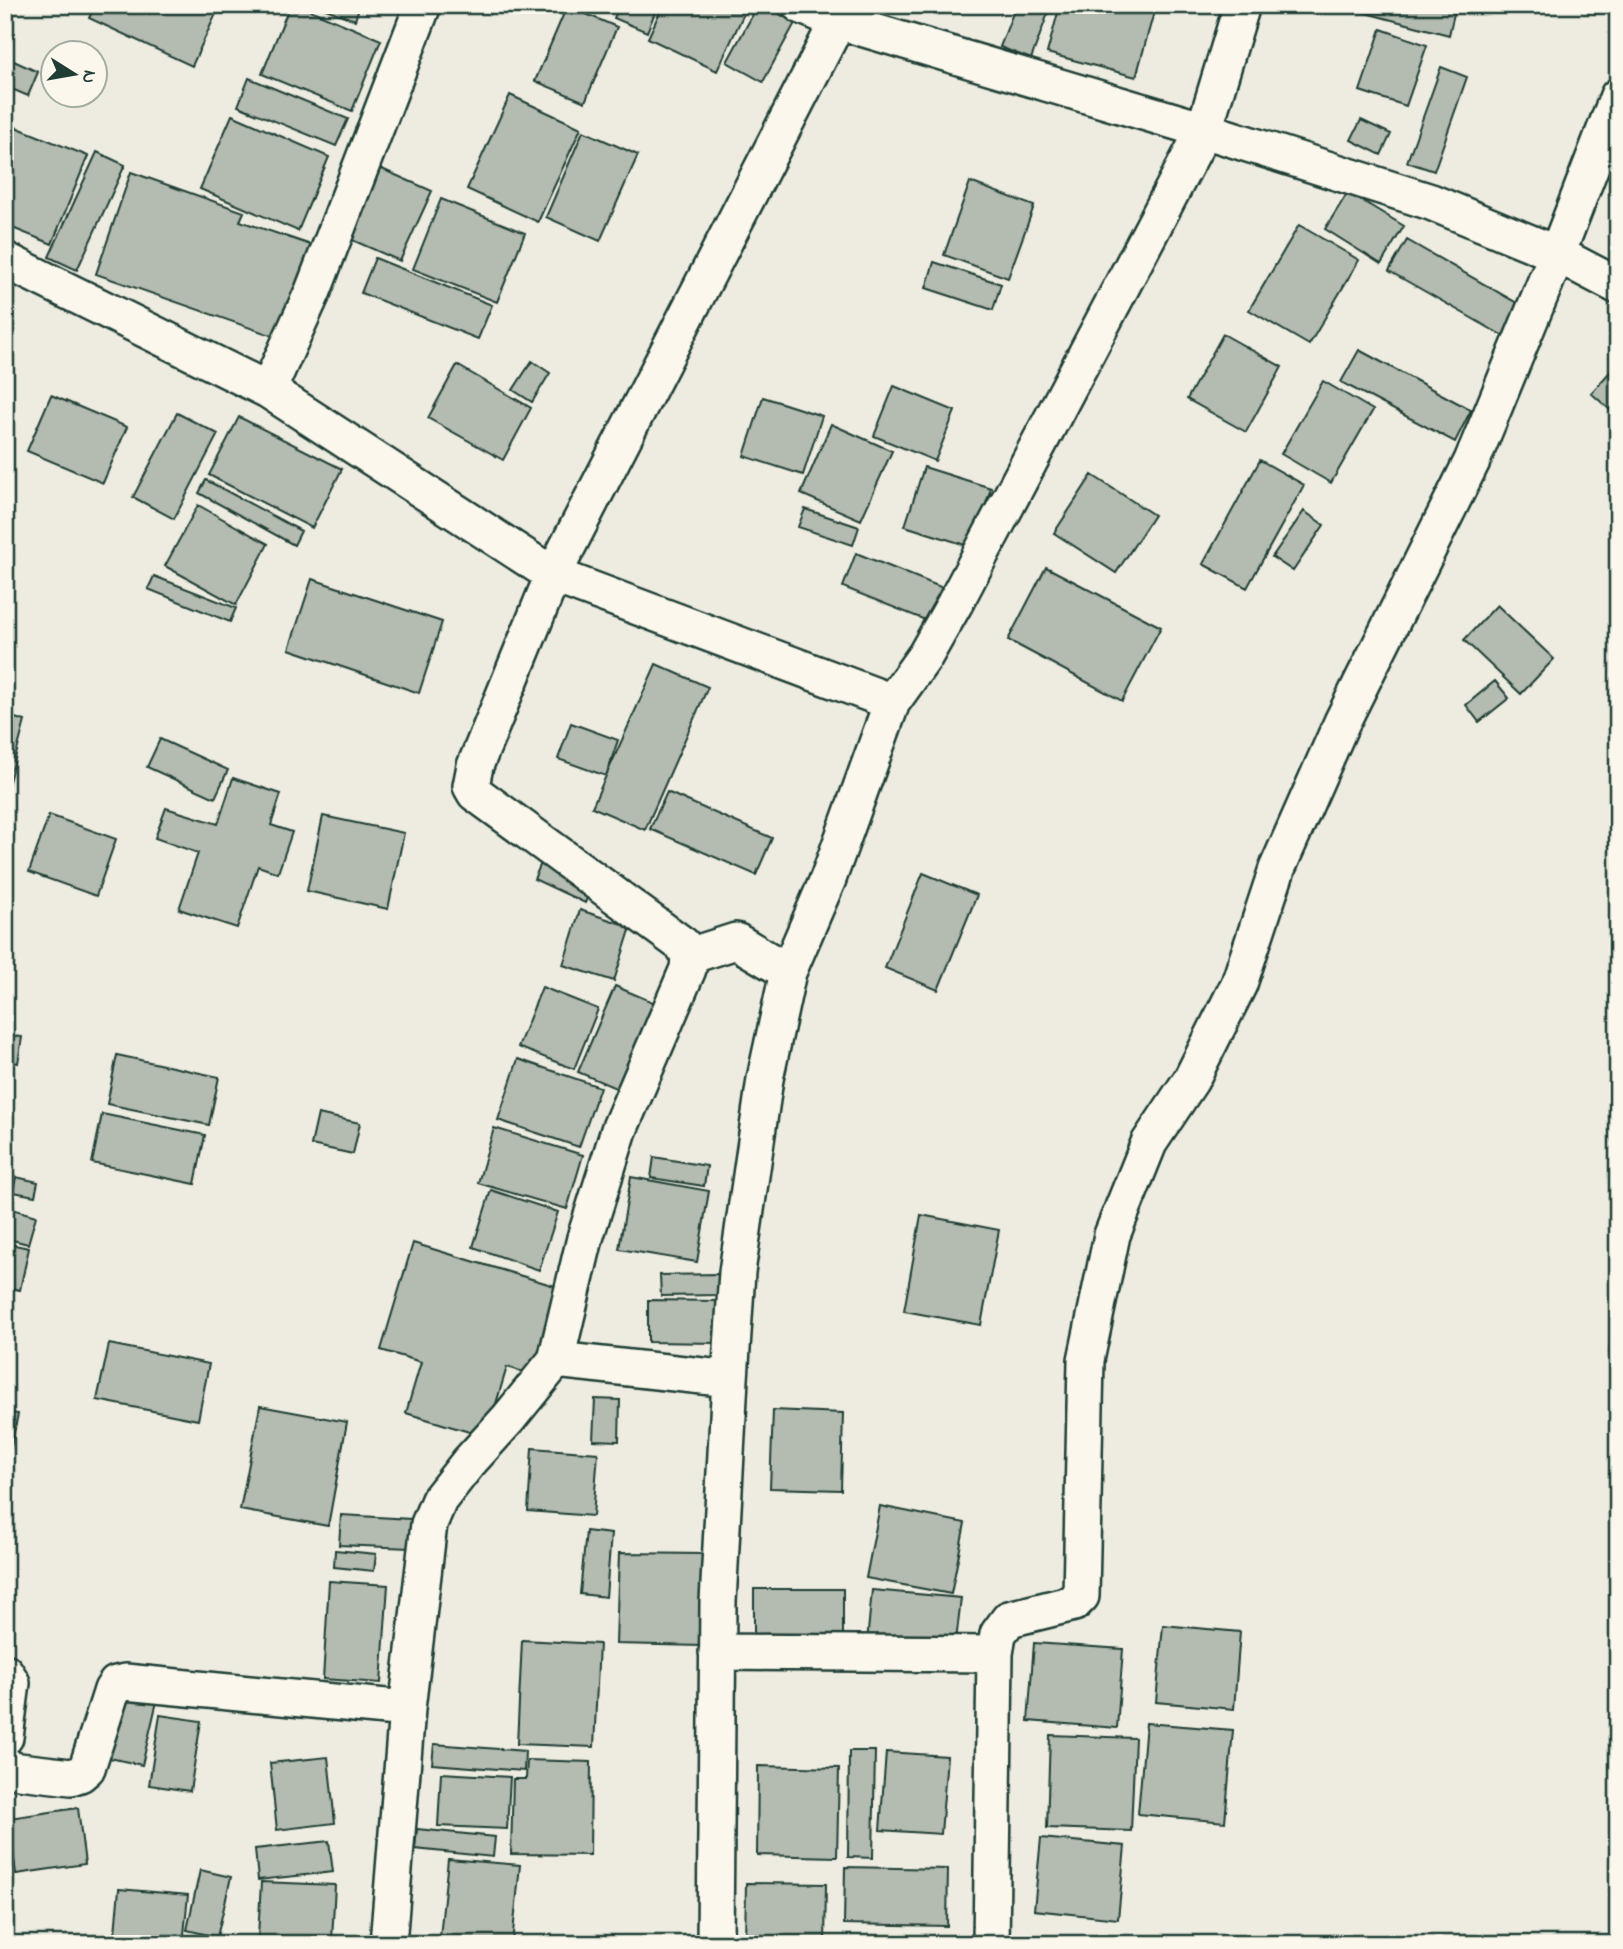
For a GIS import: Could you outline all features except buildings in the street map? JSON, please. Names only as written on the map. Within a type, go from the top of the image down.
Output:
[{"type":"street","points":[[268,390],[313,291],[423,5]]},
{"type":"street","points":[[800,5],[840,13],[1431,202],[1557,254],[1618,286]]},
{"type":"street","points":[[715,1944],[718,1602],[739,1258],[765,1079],[788,972],[828,879],[892,702],[925,656],[956,603],[1205,130],[1242,5]]},
{"type":"street","points":[[388,1944],[407,1709],[429,1524],[439,1500],[468,1462],[508,1419],[556,1360],[585,1238],[619,1129],[688,968],[689,956],[683,945],[475,793],[471,786],[475,766],[553,575],[840,13]]},
{"type":"street","points":[[991,1944],[995,1654],[998,1634],[1009,1619],[1074,1603],[1081,1597],[1086,1360],[1112,1235],[1149,1143],[1191,1080],[1239,984],[1277,869],[1342,722],[1472,461],[1618,96]]},
{"type":"street","points":[[5,260],[268,390],[553,575],[892,702]]},
{"type":"street","points":[[689,956],[736,941],[788,972]]},
{"type":"street","points":[[556,1360],[730,1379]]},
{"type":"street","points":[[718,1652],[995,1654]]},
{"type":"street","points":[[5,1672],[12,1683],[5,1737]]},
{"type":"street","points":[[5,1764],[11,1770],[71,1777],[80,1774],[88,1768],[112,1690],[116,1684],[125,1682],[407,1709]]},
{"type":"waterway","points":[[1618,1300],[1613,1353],[1618,1368]]}]
